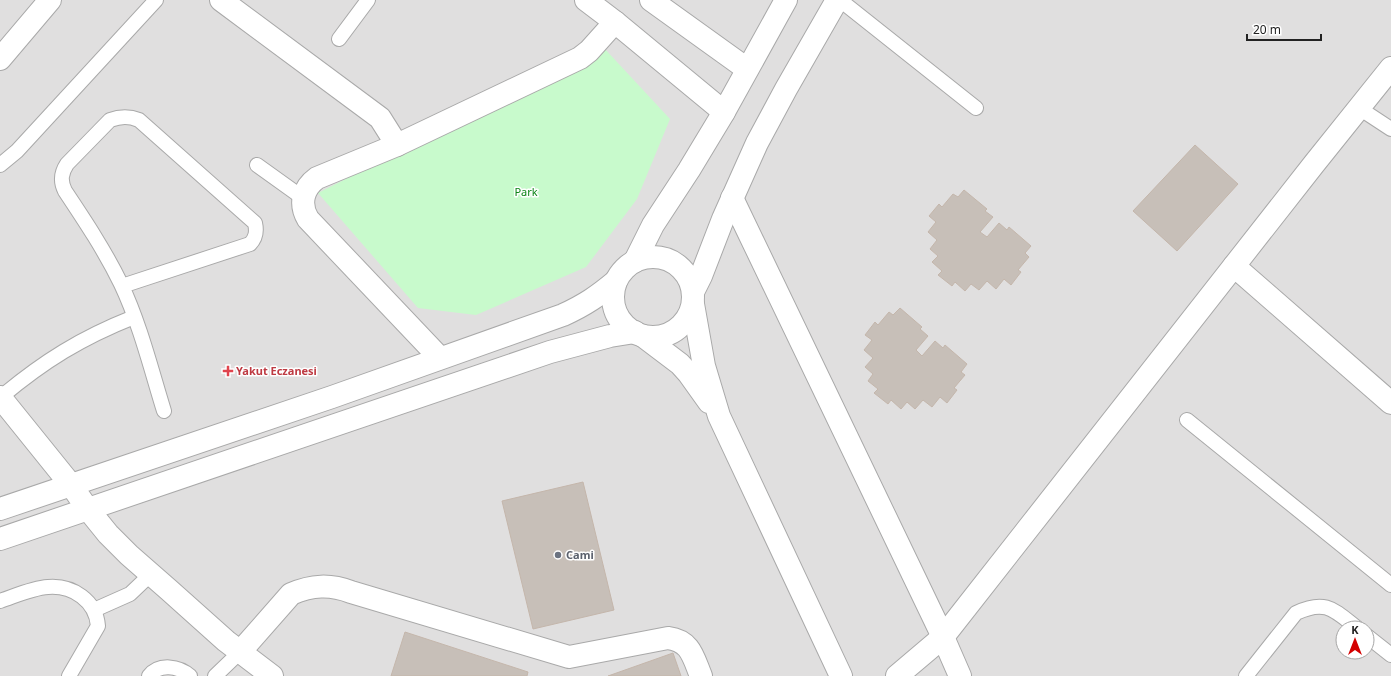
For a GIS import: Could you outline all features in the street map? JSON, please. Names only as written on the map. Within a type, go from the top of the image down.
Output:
[{"type":"street","points":[[0,59],[50,0]]},
{"type":"street","points":[[221,0],[380,118],[397,144]]},
{"type":"street","points":[[586,0],[724,112]]},
{"type":"street","points":[[651,0],[747,69]]},
{"type":"street","points":[[635,261],[653,225],[689,170],[724,112],[786,0]]},
{"type":"street","points":[[0,539],[87,508],[550,352],[603,338],[639,334],[656,337],[670,334],[689,316],[693,298],[708,255],[757,143],[837,0]]},
{"type":"street","points":[[440,358],[308,219],[303,205],[303,198],[307,188],[311,182],[318,178],[397,144],[580,58],[589,51],[615,22]]},
{"type":"street","points":[[897,676],[943,637],[1391,68]]},
{"type":"street","points":[[732,198],[943,637],[960,676]]},
{"type":"street","points":[[718,416],[698,338],[689,279],[682,269],[672,261],[660,257],[647,257],[635,261],[624,269],[616,281],[612,294],[614,308],[620,320],[630,330],[639,334],[680,364],[689,374],[718,416],[840,676]]},
{"type":"street","points":[[1234,266],[1391,403]]},
{"type":"street","points":[[0,509],[317,402],[563,315],[593,299],[616,281]]},
{"type":"street","points":[[0,397],[71,485],[108,534],[129,555],[226,641],[272,676]]},
{"type":"street","points":[[240,652],[291,594],[314,586],[327,586],[339,588],[569,657],[668,638],[676,639],[689,648],[701,676]]},
{"type":"lane","points":[[0,165],[17,152],[156,0]]},
{"type":"lane","points":[[339,39],[368,0]]},
{"type":"lane","points":[[840,0],[976,108]]},
{"type":"lane","points":[[1359,108],[1391,129]]},
{"type":"lane","points":[[122,286],[250,244],[256,236],[255,224],[139,120],[125,116],[110,120],[67,164],[61,176],[62,184],[106,254],[122,286],[134,317],[164,411]]},
{"type":"lane","points":[[257,166],[303,198]]},
{"type":"lane","points":[[0,397],[27,375],[81,340],[134,317]]},
{"type":"lane","points":[[1187,420],[1391,585]]},
{"type":"lane","points":[[94,610],[130,594],[151,574]]},
{"type":"lane","points":[[0,601],[40,588],[50,587],[65,589],[80,595],[88,602],[94,610],[98,626],[69,676]]},
{"type":"lane","points":[[1246,676],[1296,613],[1322,607],[1332,609],[1346,620]]},
{"type":"lane","points":[[1375,642],[1391,655]]},
{"type":"lane","points":[[215,676],[240,652]]},
{"type":"lane","points":[[149,676],[154,670],[171,667],[179,669],[190,676]]},
{"type":"shaded area","points":[[0,0],[1391,0],[1391,676],[0,676]]},
{"type":"green space","name":"Park","points":[[604,48],[670,119],[637,199],[586,267],[476,315],[418,308],[318,193]]},
{"type":"building","points":[[1195,145],[1238,184],[1177,251],[1133,211]]},
{"type":"building","points":[[964,190],[987,209],[985,211],[993,217],[980,232],[987,237],[999,223],[1007,230],[1009,227],[1031,246],[1025,253],[1029,257],[1018,270],[1021,272],[1011,285],[1004,279],[996,289],[987,281],[979,290],[971,284],[965,291],[955,282],[952,286],[938,275],[942,271],[932,262],[938,256],[930,249],[937,240],[928,232],[936,222],[929,216],[939,204],[942,207],[953,194],[958,197]]},
{"type":"building","points":[[900,308],[922,327],[920,329],[928,336],[916,350],[922,356],[935,341],[943,348],[945,345],[967,364],[961,372],[965,375],[954,388],[957,390],[947,403],[940,397],[932,407],[923,400],[915,409],[907,402],[901,409],[891,400],[888,404],[874,393],[878,389],[868,381],[873,374],[865,367],[873,358],[864,350],[872,340],[865,335],[875,322],[878,325],[889,312],[893,315]]},
{"type":"building","name":"Cami","points":[[583,482],[614,610],[533,629],[502,501]]},
{"type":"building","points":[[405,632],[528,672],[527,676],[391,676]]},
{"type":"building","points":[[673,653],[681,676],[608,676]]},
{"type":"place","name":"Yakut Eczanesi","points":[[228,371]]},
{"type":"place","name":"Cami","points":[[558,555]]}]
